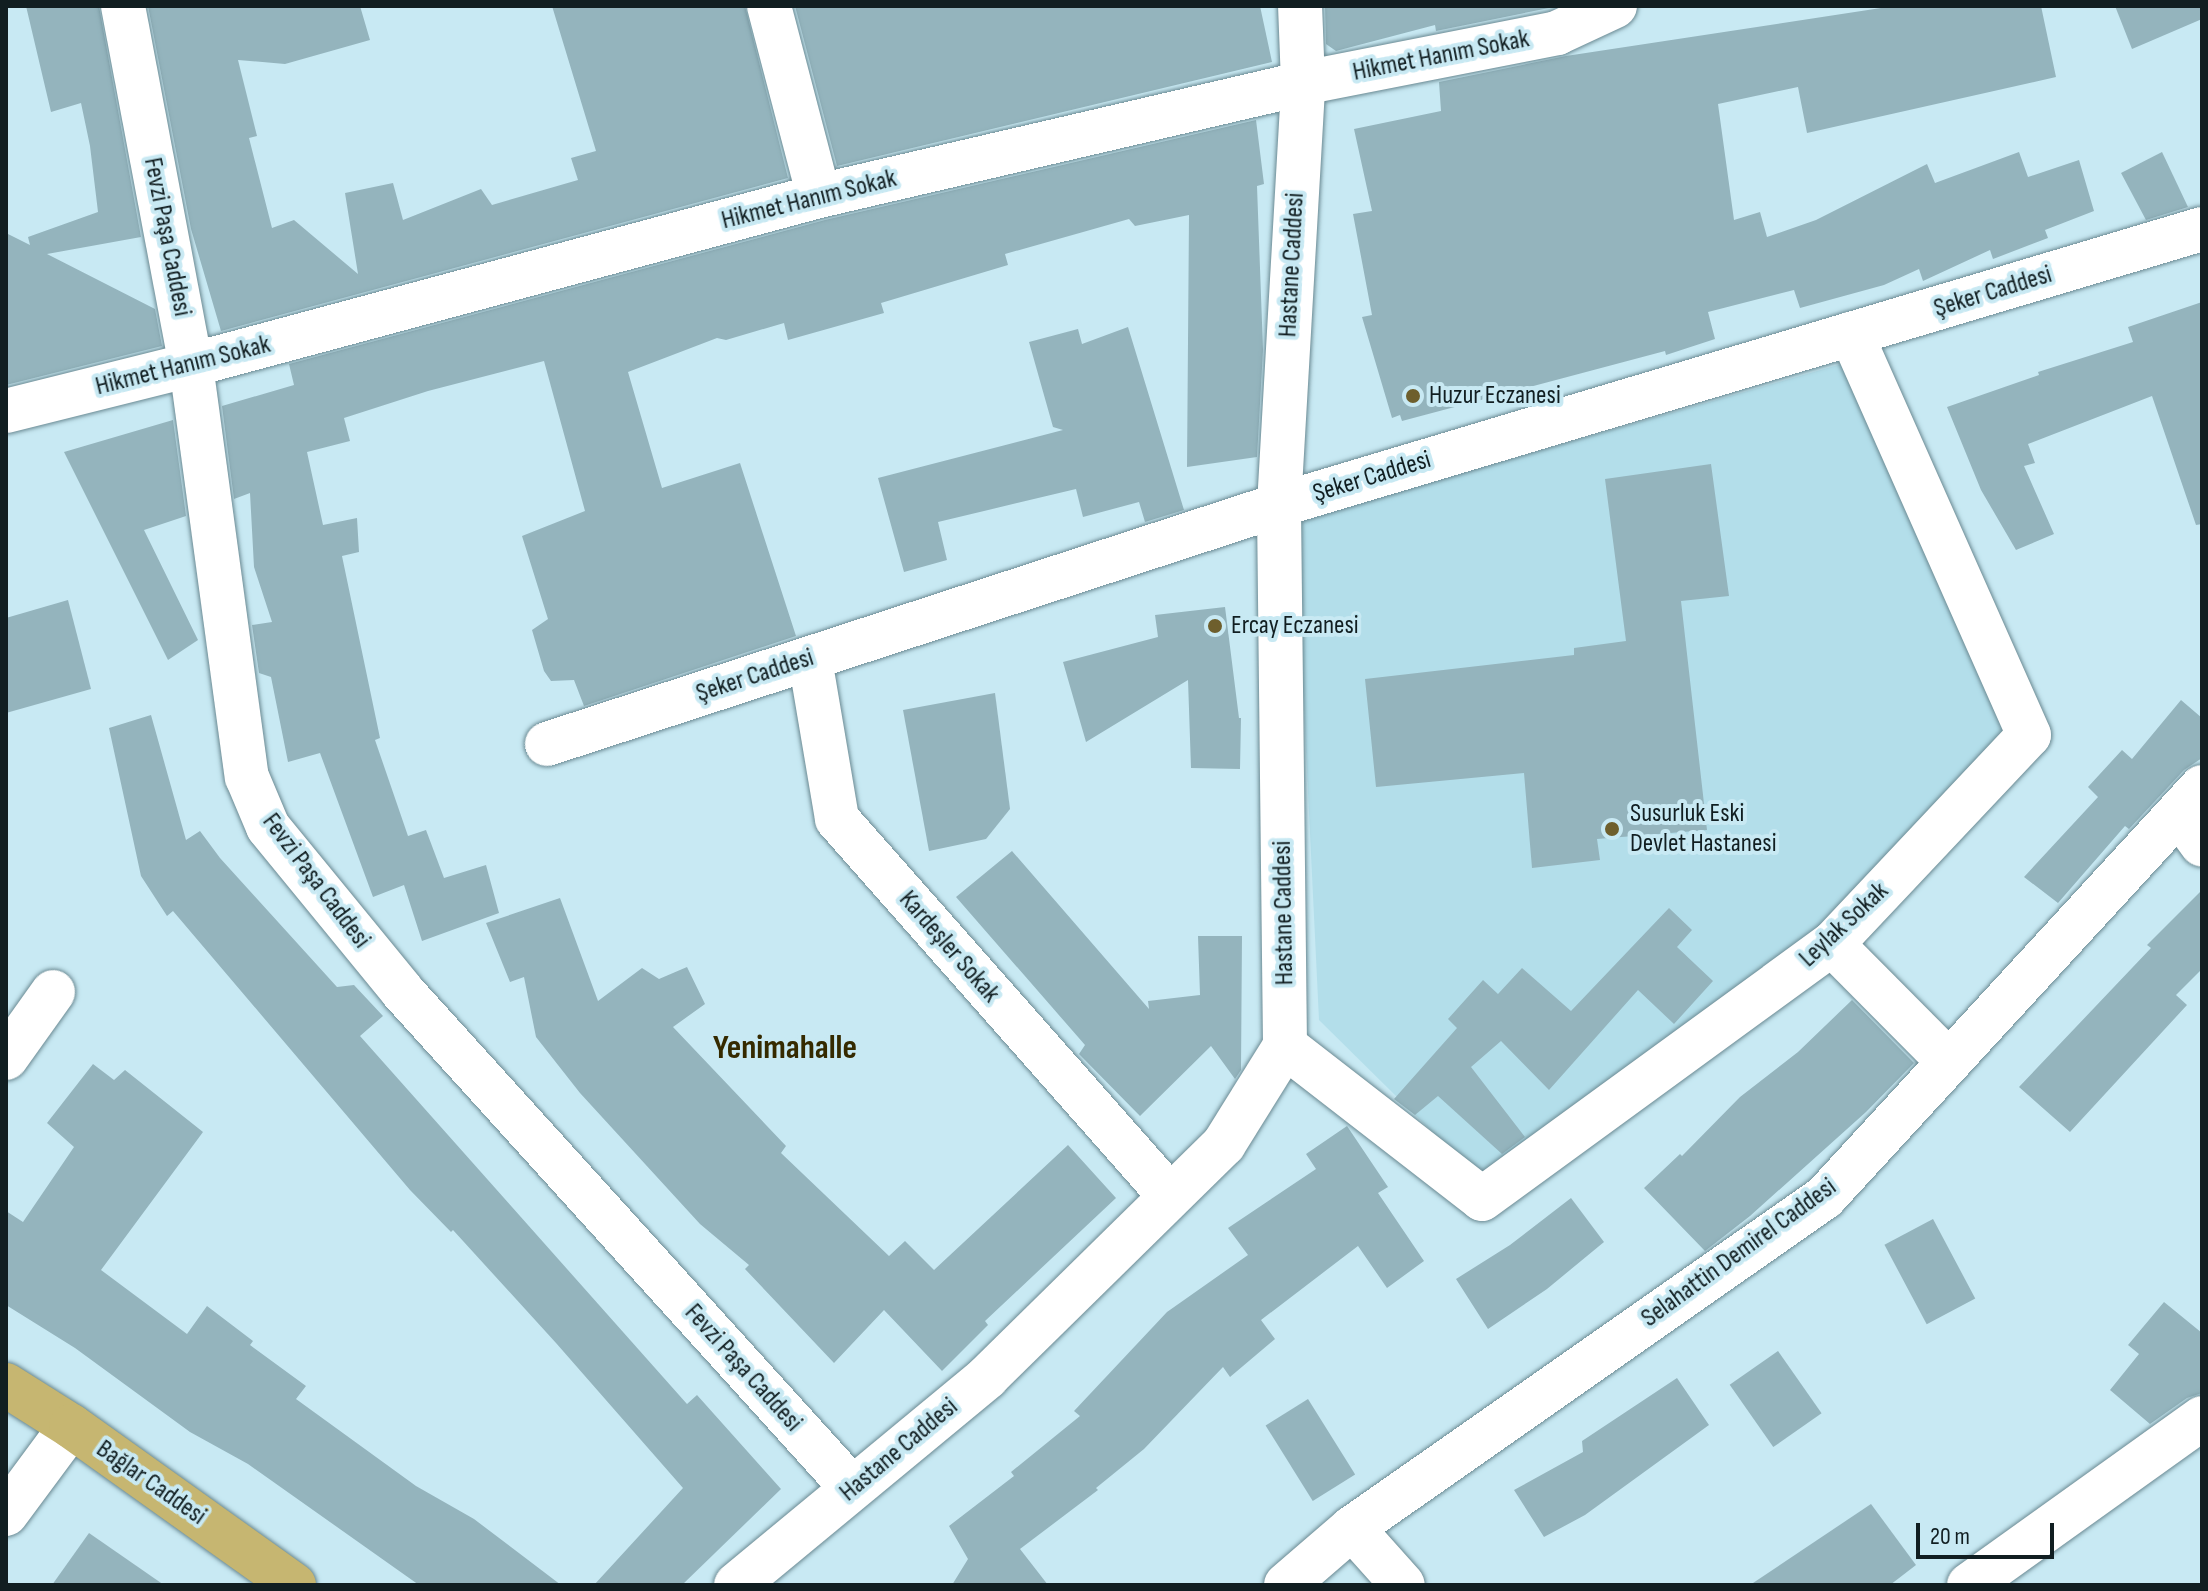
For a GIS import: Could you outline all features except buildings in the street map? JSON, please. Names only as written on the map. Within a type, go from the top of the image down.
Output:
[{"type":"main road","name":"Bağlar Caddesi","points":[[6,1385],[71,1426],[294,1585]]},
{"type":"street","name":"Fevzi Paşa Caddesi","points":[[123,6],[191,365],[247,777],[268,827],[402,991],[852,1488]]},
{"type":"street","points":[[769,6],[819,196]]},
{"type":"street","name":"Hastane Caddesi","points":[[736,1585],[987,1377],[1224,1144],[1285,1046],[1279,505],[1303,83],[1300,6]]},
{"type":"street","name":"Hikmet Hanım Sokak","points":[[6,411],[191,365],[819,196],[1303,83],[1557,33],[1615,6]]},
{"type":"street","name":"Şeker Caddesi","points":[[547,744],[1279,505],[2202,229]]},
{"type":"street","name":"Leylak Sokak","points":[[1285,1046],[1482,1199],[1832,944],[2029,735],[1851,334]]},
{"type":"street","name":"Kardeşler Sokak","points":[[810,659],[837,819],[1170,1196]]},
{"type":"street","name":"Selahattin Demirel Caddesi","points":[[1286,1585],[1352,1528],[1825,1197],[1949,1062],[2194,815]]},
{"type":"street","points":[[1832,944],[1949,1062]]},
{"type":"street","points":[[6,1058],[53,992]]},
{"type":"street","points":[[1969,1585],[2202,1418]]},
{"type":"street","points":[[6,1514],[71,1426]]},
{"type":"street","points":[[1352,1528],[1403,1585]]},
{"type":"shaded area","name":"Susurluk Eski Devlet Hastanesi","points":[[1845,363],[2009,732],[1820,927],[1477,1176],[1319,1020],[1295,521]]},
{"type":"place","name":"Huzur Eczanesi","points":[[1413,396]]},
{"type":"place","name":"Ercay Eczanesi","points":[[1215,626]]},
{"type":"place","name":"Susurluk Eski Devlet Hastanesi","points":[[1612,829]]},
{"type":"district","name":"Yenimahalle","points":[[785,1048]]}]
